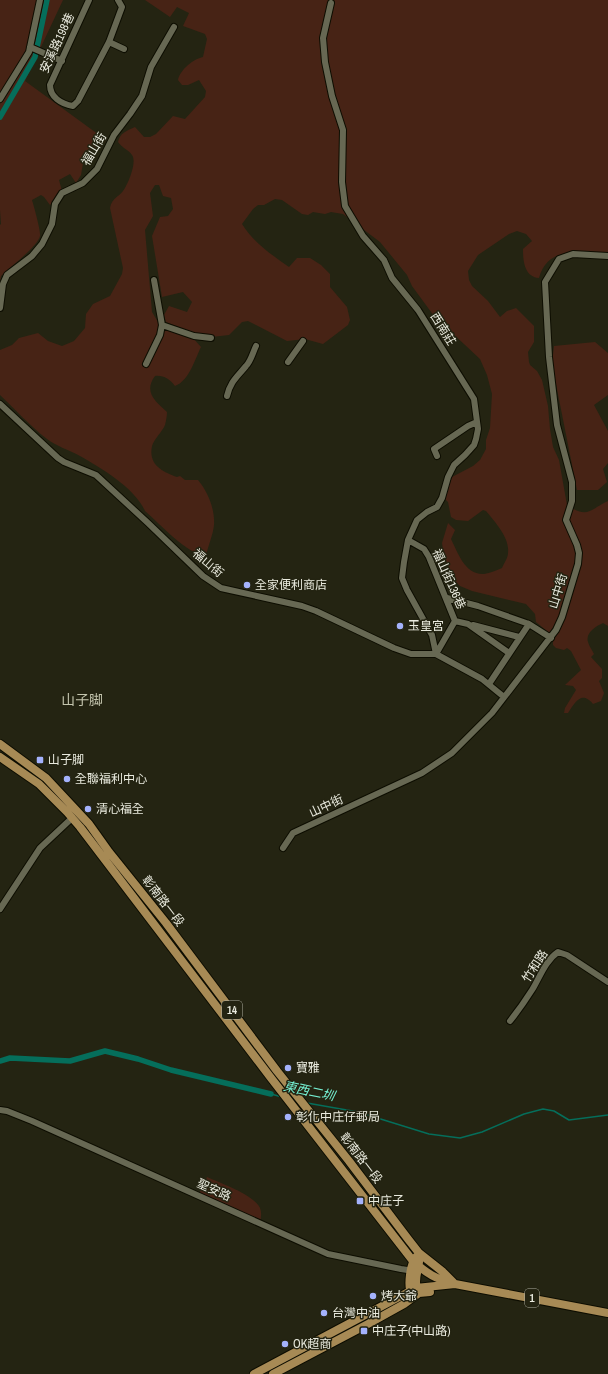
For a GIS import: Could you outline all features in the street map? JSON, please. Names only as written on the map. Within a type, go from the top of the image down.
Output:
[{"type":"main road","name":"彰南路一段","points":[[0,744],[46,778],[89,824],[277,1071],[349,1161],[419,1253],[443,1272],[455,1284]]},
{"type":"main road","name":"彰南路一段","points":[[0,757],[39,784],[72,818],[417,1268],[440,1280],[455,1284]]},
{"type":"main road","points":[[414,1293],[419,1253]]},
{"type":"main road","name":"1","points":[[254,1374],[414,1293],[455,1284],[608,1313]]},
{"type":"main road","name":"1","points":[[273,1374],[368,1324],[414,1293]]},
{"type":"street","points":[[0,99],[29,52],[34,48],[40,0]]},
{"type":"street","name":"安溪路198巷","points":[[89,0],[50,85],[50,91],[53,96],[66,105],[73,106],[78,101],[108,42],[122,7],[118,0]]},
{"type":"street","name":"西南莊","points":[[331,3],[323,38],[325,62],[332,96],[343,130],[342,182],[344,206],[363,236],[384,260],[392,278],[418,310],[474,400],[478,429],[476,440],[465,455],[454,465],[448,477],[442,498],[437,507],[427,512],[417,520],[408,540],[402,578],[432,635],[436,654]]},
{"type":"street","name":"福山街","points":[[0,308],[3,284],[7,275],[32,256],[42,244],[52,224],[55,204],[62,193],[83,183],[96,169],[114,135],[142,96],[151,67],[174,27]]},
{"type":"street","points":[[108,42],[124,49]]},
{"type":"street","points":[[34,48],[62,61]]},
{"type":"street","name":"山中街","points":[[283,848],[293,833],[422,773],[452,753],[492,713],[551,638],[562,617],[568,599],[578,564],[578,553],[577,545],[566,520],[572,501],[572,482],[557,425],[549,357],[546,282],[559,260],[573,254],[608,256]]},
{"type":"street","points":[[146,364],[160,335],[162,325],[154,280]]},
{"type":"street","points":[[162,325],[194,336],[211,338]]},
{"type":"street","points":[[288,362],[303,341]]},
{"type":"street","points":[[227,396],[229,387],[247,365],[256,346]]},
{"type":"street","name":"福山街","points":[[0,404],[58,458],[64,462],[96,475],[203,576],[221,588],[316,610],[394,648],[411,654],[436,654],[482,679],[504,697]]},
{"type":"street","points":[[437,456],[434,449],[468,426],[477,422]]},
{"type":"street","name":"福山街136巷","points":[[408,540],[424,549],[447,598],[455,621],[436,654]]},
{"type":"street","points":[[447,598],[478,606],[528,624],[551,638]]},
{"type":"street","points":[[455,621],[519,637]]},
{"type":"street","points":[[468,624],[509,653]]},
{"type":"street","points":[[489,684],[528,624]]},
{"type":"street","points":[[0,909],[40,848],[72,818]]},
{"type":"street","name":"竹和路","points":[[510,1021],[532,990],[551,957],[558,952],[567,955],[608,982]]},
{"type":"street","name":"聖安路","points":[[0,1110],[7,1111],[32,1121],[328,1254],[417,1268]]},
{"type":"shaded area","points":[[0,0],[63,0],[25,81],[106,140],[101,147],[85,151],[81,175],[76,183],[70,174],[59,180],[62,191],[50,205],[41,195],[32,200],[40,236],[29,251],[1,276],[0,281],[1,224]]},
{"type":"shaded area","points":[[145,0],[608,0],[608,256],[588,252],[558,255],[550,260],[543,268],[539,278],[534,277],[530,275],[525,267],[523,253],[523,249],[532,241],[526,234],[517,231],[509,234],[478,255],[468,271],[469,280],[472,286],[488,301],[500,317],[507,311],[516,308],[534,326],[534,342],[528,352],[529,362],[530,365],[537,371],[542,380],[548,406],[553,447],[559,460],[567,505],[580,512],[588,512],[608,501],[608,626],[603,623],[597,626],[592,630],[587,639],[594,654],[591,657],[602,669],[602,678],[599,681],[604,693],[601,701],[593,704],[589,700],[582,698],[576,702],[568,713],[564,713],[565,708],[576,690],[573,686],[565,685],[581,670],[571,651],[567,648],[564,650],[556,648],[553,645],[553,636],[536,622],[535,614],[526,604],[472,591],[460,586],[454,580],[444,556],[442,543],[448,523],[455,530],[451,539],[456,551],[467,567],[472,571],[484,574],[502,568],[508,555],[507,542],[504,536],[486,511],[483,510],[468,521],[456,520],[451,517],[448,502],[441,495],[450,483],[452,477],[473,466],[480,460],[486,449],[486,440],[490,428],[492,394],[487,375],[480,359],[434,316],[412,286],[407,275],[380,242],[343,214],[313,212],[308,215],[302,214],[282,200],[275,199],[264,205],[258,205],[253,209],[242,224],[246,231],[257,242],[289,267],[297,258],[310,258],[321,265],[330,274],[330,287],[347,307],[350,320],[348,325],[323,344],[305,339],[287,341],[248,321],[242,322],[229,335],[211,337],[198,335],[166,322],[164,315],[169,306],[187,312],[192,302],[183,292],[162,297],[152,236],[160,217],[168,216],[173,209],[171,198],[163,196],[159,185],[155,185],[150,193],[153,216],[145,230],[152,312],[161,327],[193,338],[201,347],[188,375],[180,383],[175,386],[171,381],[161,376],[155,376],[152,382],[150,387],[152,396],[167,412],[165,425],[153,443],[151,453],[154,463],[162,470],[177,477],[180,476],[185,480],[198,480],[205,490],[212,507],[214,519],[214,525],[206,556],[191,550],[174,538],[145,511],[134,494],[117,479],[76,454],[54,444],[47,439],[0,395],[0,350],[12,345],[19,338],[38,333],[48,341],[62,346],[74,341],[85,328],[86,314],[93,304],[110,296],[122,274],[123,268],[110,208],[114,199],[127,185],[134,162],[131,153],[118,142],[120,136],[126,131],[135,127],[144,137],[150,137],[156,134],[173,116],[185,119],[205,97],[206,91],[199,80],[188,85],[182,85],[178,80],[181,72],[195,60],[203,57],[207,39],[205,34],[183,26],[189,13],[177,7],[170,17]]},
{"type":"shaded area","points":[[595,342],[608,353],[608,395],[594,405],[608,431],[608,463],[603,469],[607,482],[598,490],[577,490],[552,364],[554,346]]},
{"type":"shaded area","points":[[207,1177],[251,1198],[260,1208],[260,1223],[198,1196]]},
{"type":"waterway","points":[[0,117],[35,57],[47,0]]},
{"type":"waterway","name":"東西二圳","points":[[0,1061],[10,1058],[70,1061],[105,1051],[138,1059],[171,1070],[271,1094]]},
{"type":"waterway","name":"東西二圳","points":[[271,1094],[282,1097]]},
{"type":"waterway","name":"東西二圳","points":[[307,1103],[358,1112],[429,1134],[460,1138],[482,1132],[524,1114],[543,1109],[554,1111],[569,1120],[608,1115]]},
{"type":"place","name":"全家便利商店","points":[[247,585]]},
{"type":"place","name":"玉皇宮","points":[[400,626]]},
{"type":"place","name":"山子脚","points":[[40,760]]},
{"type":"place","name":"全聯福利中心","points":[[67,779]]},
{"type":"place","name":"清心福全","points":[[88,809]]},
{"type":"place","name":"寶雅","points":[[288,1068]]},
{"type":"place","name":"彰化中庄仔郵局","points":[[288,1117]]},
{"type":"place","name":"中庄子","points":[[360,1201]]},
{"type":"place","name":"烤大爺","points":[[373,1296]]},
{"type":"place","name":"台灣中油","points":[[324,1313]]},
{"type":"place","name":"中庄子(中山路)","points":[[364,1331]]},
{"type":"place","name":"OK超商","points":[[285,1344]]},
{"type":"district","name":"山子脚","points":[[82,700]]}]
